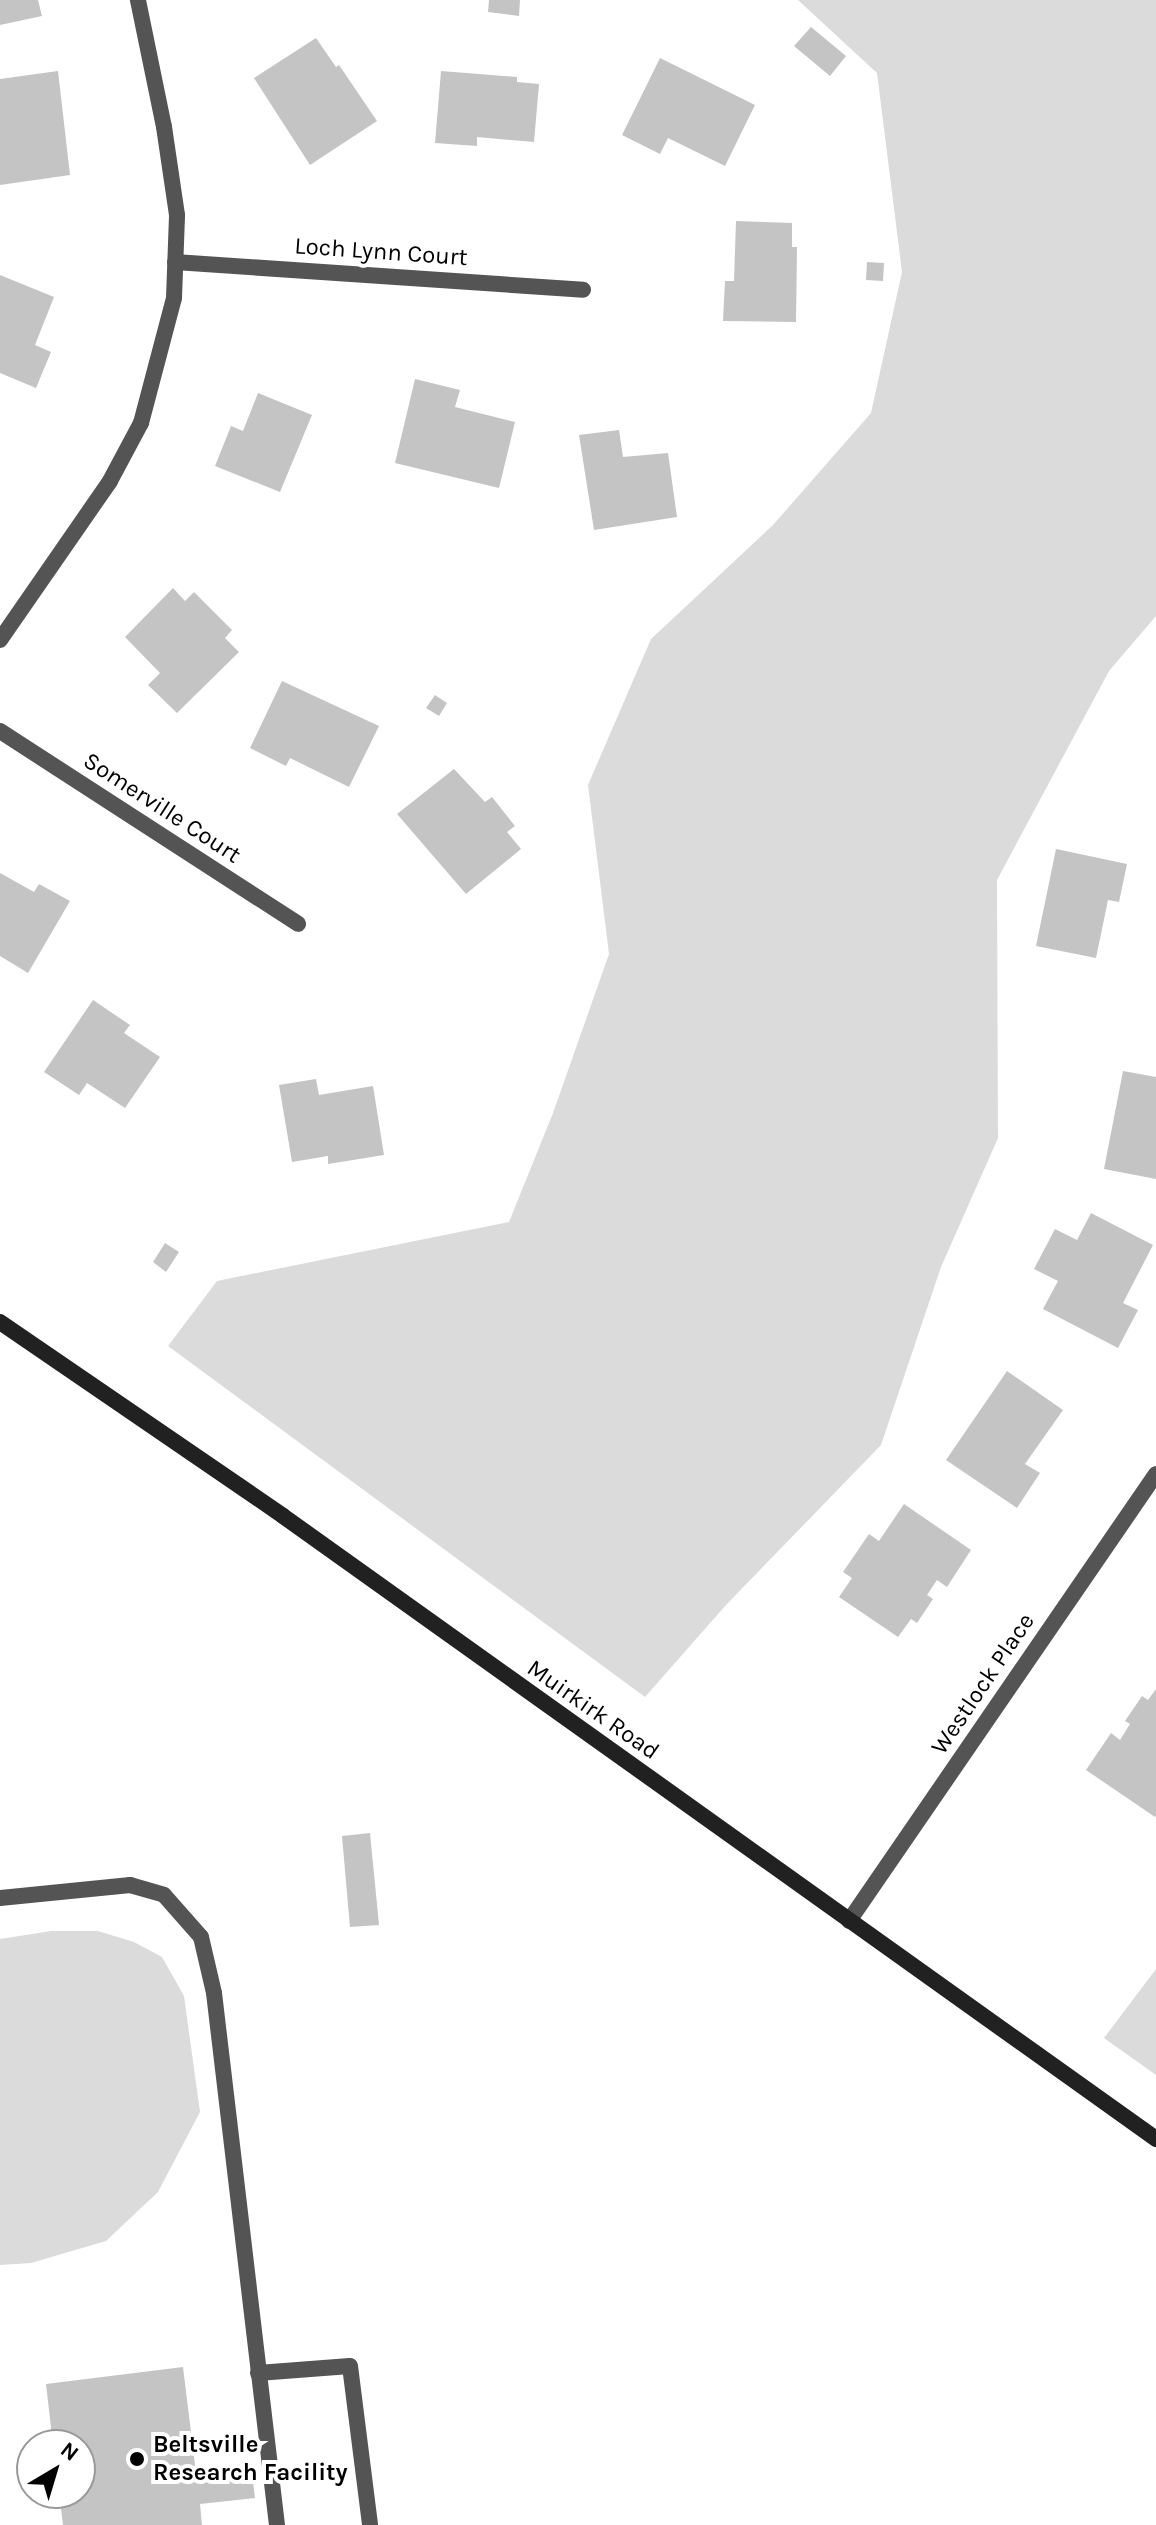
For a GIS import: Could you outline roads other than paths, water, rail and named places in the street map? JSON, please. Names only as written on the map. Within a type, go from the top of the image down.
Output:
[{"type":"main road","name":"Muirkirk Road","points":[[0,1322],[283,1516],[1156,2139]]},
{"type":"street","points":[[0,640],[110,481],[141,423],[174,298],[175,201],[138,0]]},
{"type":"street","name":"Loch Lynn Court","points":[[175,262],[583,290]]},
{"type":"street","name":"Somerville Court","points":[[0,731],[298,924]]},
{"type":"street","name":"Westlock Place","points":[[849,1921],[1156,1474]]},
{"type":"street","points":[[0,1898],[130,1885],[164,1895],[201,1937],[214,1993],[277,2525]]},
{"type":"street","points":[[258,2373],[350,2366],[370,2525]]},
{"type":"place","name":"Beltsville Research Facility","points":[[137,2459]]}]
